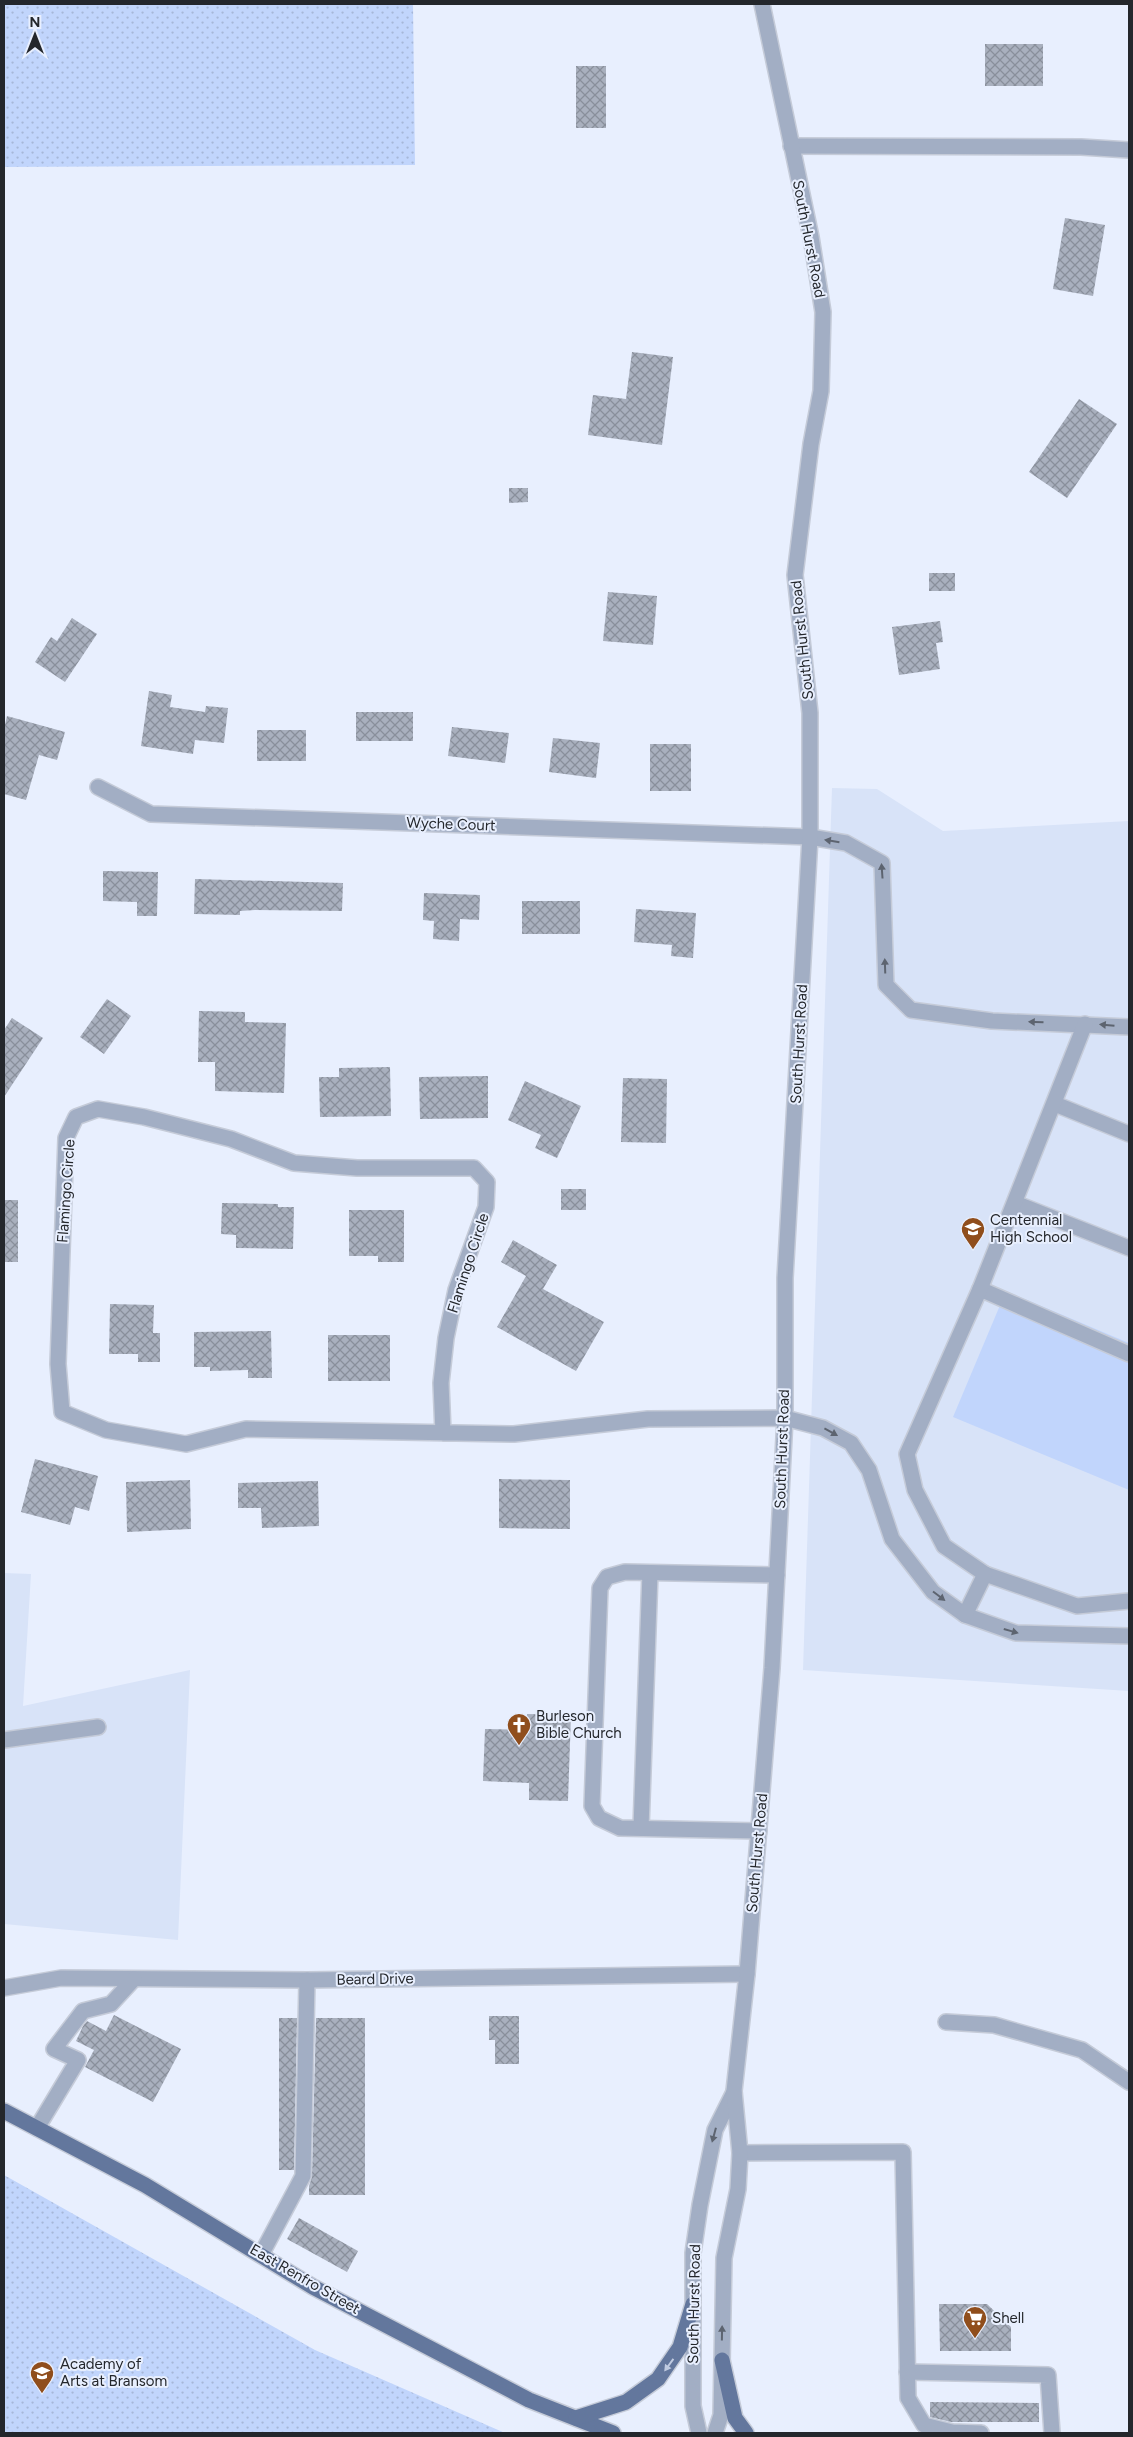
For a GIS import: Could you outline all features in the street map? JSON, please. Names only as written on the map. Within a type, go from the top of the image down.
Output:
[{"type":"main road","name":"East Renfro Street","points":[[4,2111],[145,2186],[314,2287],[529,2400],[613,2433]]},
{"type":"main road","points":[[576,2418],[626,2402],[658,2379],[680,2347],[693,2304]]},
{"type":"main road","points":[[722,2360],[735,2418],[746,2433]]},
{"type":"street","name":"South Hurst Road","points":[[715,2433],[721,2415],[724,2258],[738,2190],[740,2154],[734,2091],[758,1831],[777,1576],[785,1418],[785,1278],[810,837],[810,713],[795,575],[811,444],[821,392],[823,312],[811,238],[762,4]]},
{"type":"street","points":[[791,146],[1082,147],[1129,150]]},
{"type":"street","name":"Wyche Court","points":[[98,787],[151,814],[810,837],[846,843],[882,863],[886,986],[911,1010],[992,1020],[1085,1024]]},
{"type":"street","points":[[1129,1027],[1085,1024],[1055,1104],[980,1289],[907,1454],[915,1490],[944,1546],[985,1574],[1076,1606],[1129,1601]]},
{"type":"street","points":[[1055,1104],[1129,1134]]},
{"type":"street","name":"Flamingo Circle","points":[[443,1432],[441,1383],[446,1338],[456,1290],[486,1207],[487,1182],[474,1168],[358,1168],[294,1163],[231,1139],[144,1117],[98,1109],[76,1117],[66,1138],[58,1364],[62,1412],[106,1430],[186,1444],[246,1429],[514,1434],[648,1419],[785,1418],[823,1428],[851,1443],[870,1470],[892,1539],[933,1592],[965,1615],[1016,1633],[1129,1636]]},
{"type":"street","points":[[1015,1202],[1129,1248]]},
{"type":"street","points":[[980,1289],[1129,1354]]},
{"type":"street","points":[[758,1831],[620,1828],[599,1818],[592,1806],[600,1588],[607,1577],[625,1572],[777,1576]]},
{"type":"street","points":[[641,1828],[650,1573]]},
{"type":"street","points":[[965,1615],[985,1574]]},
{"type":"street","points":[[4,1740],[98,1727]]},
{"type":"street","name":"Beard Drive","points":[[4,1988],[61,1978],[307,1980],[746,1974]]},
{"type":"street","points":[[37,2128],[78,2060],[54,2049],[83,2011],[111,2004],[134,1978]]},
{"type":"street","points":[[261,2255],[303,2176],[307,1980]]},
{"type":"street","points":[[946,2022],[994,2025],[1082,2050],[1129,2082]]},
{"type":"street","name":"South Hurst Road","points":[[699,2433],[693,2406],[693,2253],[700,2205],[715,2130],[734,2091]]},
{"type":"street","points":[[740,2154],[903,2152],[908,2398],[924,2425],[952,2432],[981,2433]]},
{"type":"street","points":[[908,2372],[1048,2375],[1052,2433]]},
{"type":"shaded area","points":[[4,4],[413,4],[415,165],[4,167]]},
{"type":"shaded area","name":"Centennial High School","points":[[832,788],[877,789],[943,831],[1129,821],[1129,1691],[803,1670]]},
{"type":"shaded area","points":[[1006,1291],[1129,1343],[1129,1490],[953,1417]]},
{"type":"shaded area","points":[[4,1573],[31,1574],[23,1706],[190,1670],[178,1940],[4,1924]]},
{"type":"shaded area","points":[[4,2175],[315,2350],[505,2433],[4,2433]]},
{"type":"building","points":[[985,44],[1043,44],[1043,86],[985,86]]},
{"type":"building","points":[[576,66],[606,66],[606,128],[576,128]]},
{"type":"building","points":[[1065,218],[1105,225],[1093,296],[1053,289]]},
{"type":"building","points":[[632,352],[673,357],[662,445],[588,435],[593,395],[626,399]]},
{"type":"building","points":[[1079,399],[1117,424],[1067,498],[1029,472]]},
{"type":"building","points":[[509,488],[528,488],[528,502],[509,503]]},
{"type":"building","points":[[929,573],[955,573],[955,591],[929,591]]},
{"type":"building","points":[[608,592],[657,596],[653,645],[603,641]]},
{"type":"building","points":[[72,618],[97,634],[65,682],[35,662],[51,637],[57,641]]},
{"type":"building","points":[[940,621],[943,642],[936,643],[940,669],[899,675],[892,627]]},
{"type":"building","points":[[149,691],[172,695],[170,707],[205,712],[206,706],[228,708],[224,743],[195,740],[193,754],[141,746]]},
{"type":"building","points":[[356,712],[413,712],[413,741],[356,741]]},
{"type":"building","points":[[7,716],[65,732],[57,760],[39,755],[26,800],[4,794],[4,729]]},
{"type":"building","points":[[452,727],[509,733],[505,763],[448,756]]},
{"type":"building","points":[[257,730],[306,730],[306,761],[257,761]]},
{"type":"building","points":[[553,738],[600,743],[596,778],[549,772]]},
{"type":"building","points":[[650,744],[691,744],[691,791],[650,791]]},
{"type":"building","points":[[103,871],[158,872],[157,916],[137,916],[137,902],[103,901]]},
{"type":"building","points":[[195,879],[343,883],[342,911],[255,910],[240,911],[240,915],[194,914]]},
{"type":"building","points":[[424,893],[480,895],[479,920],[460,919],[459,941],[433,939],[434,921],[423,920]]},
{"type":"building","points":[[522,901],[580,901],[580,934],[522,934]]},
{"type":"building","points":[[636,909],[696,913],[693,958],[671,956],[672,945],[634,942]]},
{"type":"building","points":[[107,999],[131,1016],[104,1054],[80,1037]]},
{"type":"building","points":[[199,1011],[245,1012],[245,1022],[286,1023],[284,1093],[215,1091],[215,1062],[198,1062]]},
{"type":"building","points":[[12,1018],[43,1038],[4,1097],[4,1030]]},
{"type":"building","points":[[390,1067],[391,1116],[320,1117],[319,1077],[339,1077],[339,1068]]},
{"type":"building","points":[[488,1076],[488,1118],[420,1119],[419,1077]]},
{"type":"building","points":[[623,1078],[667,1079],[666,1143],[621,1142]]},
{"type":"building","points":[[525,1081],[581,1106],[557,1158],[535,1148],[541,1135],[508,1120]]},
{"type":"building","points":[[561,1189],[586,1189],[586,1210],[561,1210]]},
{"type":"building","points":[[4,1200],[18,1200],[18,1262],[4,1262]]},
{"type":"building","points":[[222,1203],[278,1204],[278,1207],[294,1207],[293,1249],[236,1248],[236,1235],[221,1234]]},
{"type":"building","points":[[349,1210],[404,1210],[404,1262],[378,1262],[378,1256],[349,1256]]},
{"type":"building","points":[[513,1240],[557,1265],[543,1289],[604,1322],[576,1371],[497,1327],[526,1276],[501,1262]]},
{"type":"building","points":[[110,1304],[154,1305],[153,1333],[160,1333],[160,1362],[138,1362],[138,1354],[109,1354]]},
{"type":"building","points":[[271,1331],[272,1378],[248,1378],[248,1370],[210,1371],[210,1367],[194,1367],[194,1332]]},
{"type":"building","points":[[328,1335],[390,1335],[390,1381],[328,1381]]},
{"type":"building","points":[[35,1459],[98,1476],[89,1511],[75,1507],[70,1525],[21,1512]]},
{"type":"building","points":[[499,1479],[570,1480],[570,1529],[499,1528]]},
{"type":"building","points":[[190,1480],[191,1529],[127,1532],[126,1482]]},
{"type":"building","points":[[318,1481],[319,1526],[262,1528],[261,1508],[238,1508],[238,1483]]},
{"type":"building","points":[[527,1714],[571,1715],[568,1801],[529,1800],[529,1783],[483,1781],[485,1729],[527,1730]]},
{"type":"building","points":[[114,2015],[181,2049],[153,2102],[85,2067],[94,2050],[76,2041],[83,2026],[87,2021],[106,2031]]},
{"type":"building","points":[[489,2016],[519,2016],[519,2064],[495,2064],[495,2040],[489,2040]]},
{"type":"building","points":[[279,2018],[297,2018],[294,2170],[279,2170]]},
{"type":"building","points":[[316,2018],[365,2018],[365,2195],[309,2195],[312,2176]]},
{"type":"building","points":[[299,2218],[358,2251],[347,2272],[287,2239]]},
{"type":"building","name":"Shell","points":[[939,2304],[987,2304],[1011,2327],[1011,2351],[940,2351]]},
{"type":"building","points":[[930,2402],[1039,2403],[1039,2422],[951,2422],[930,2417]]},
{"type":"place","name":"Centennial High School","points":[[973,1250]]},
{"type":"place","name":"Burleson Bible Church","points":[[519,1746]]},
{"type":"place","name":"Shell","points":[[975,2339]]},
{"type":"place","name":"Academy of Arts at Bransom","points":[[42,2394]]}]
